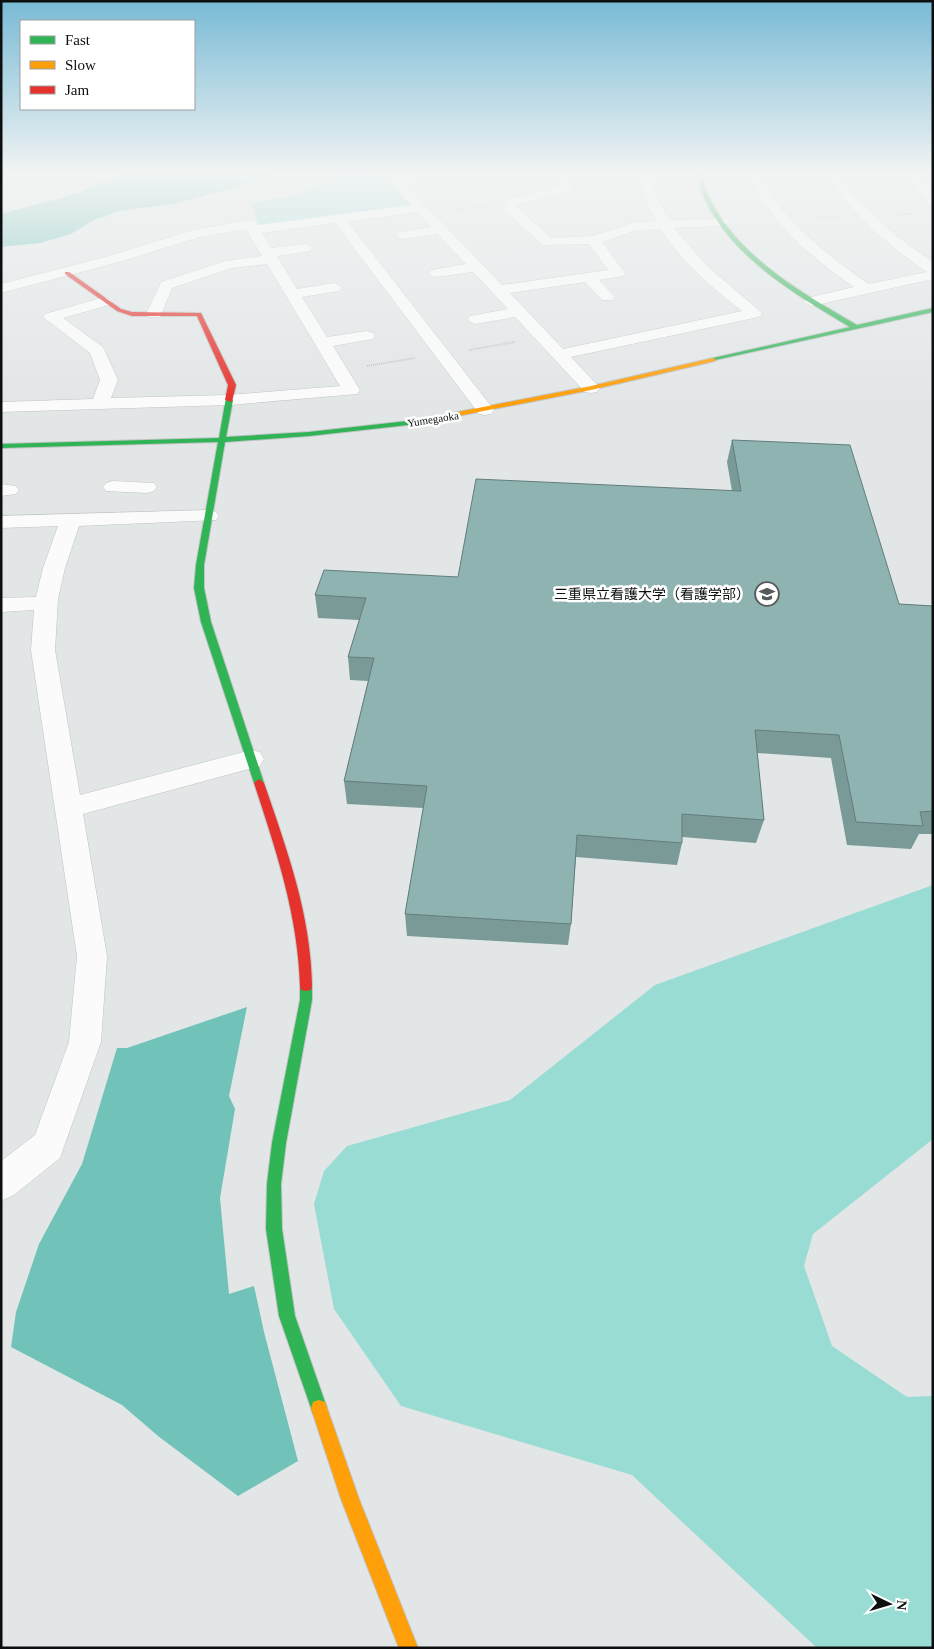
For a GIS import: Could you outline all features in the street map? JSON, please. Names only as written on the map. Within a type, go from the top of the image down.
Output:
[{"type":"street","points":[[1,289],[67,273],[142,250]]},
{"type":"street","points":[[1,407],[229,400],[351,390],[265,250]]},
{"type":"street","points":[[154,314],[166,285],[230,264],[296,250]]},
{"type":"street","points":[[362,250],[486,410]]},
{"type":"street","points":[[461,250],[591,388]]},
{"type":"street","points":[[499,290],[618,273],[601,250]]},
{"type":"street","points":[[559,355],[754,313],[697,264],[685,250]]},
{"type":"street","points":[[747,250],[812,301],[855,327]]},
{"type":"street","points":[[815,250],[866,289]]},
{"type":"street","points":[[906,250],[933,269]]},
{"type":"street","points":[[436,273],[477,267]]},
{"type":"street","points":[[67,273],[104,302],[119,310],[132,314],[199,314],[232,385],[200,565],[199,588],[206,622],[297,900],[307,958],[306,1000],[279,1143],[274,1184],[274,1229],[287,1316],[350,1499],[409,1648]]},
{"type":"street","points":[[812,301],[933,275]]},
{"type":"street","points":[[588,277],[608,297]]},
{"type":"street","points":[[292,294],[334,289]]},
{"type":"street","points":[[100,404],[108,380],[97,351],[50,317],[104,302]]},
{"type":"street","name":"Yumegaoka","points":[[1,446],[222,440],[309,434],[429,421],[591,388],[933,310]]},
{"type":"street","points":[[476,319],[519,312]]},
{"type":"street","points":[[322,343],[368,336]]},
{"type":"street","points":[[120,518],[131,487]]},
{"type":"street","points":[[1,522],[209,516]]},
{"type":"street","points":[[1,1183],[48,1146],[85,1042],[92,956],[43,650],[44,603],[55,562],[71,520]]},
{"type":"street","points":[[1,605],[44,603]]},
{"type":"street","points":[[68,808],[252,760]]},
{"type":"path","points":[[339,370],[542,337]]},
{"type":"shaded area","points":[[933,885],[933,1139],[813,1234],[804,1266],[832,1346],[907,1397],[933,1396],[933,1648],[817,1648],[632,1475],[401,1406],[334,1309],[314,1204],[324,1171],[347,1146],[510,1100],[655,985]]},
{"type":"shaded area","points":[[247,1007],[229,1096],[235,1109],[220,1198],[229,1294],[254,1286],[264,1332],[298,1461],[238,1496],[158,1436],[122,1405],[11,1347],[16,1312],[39,1244],[82,1164],[117,1048],[127,1048]]},
{"type":"building","points":[[732,440],[850,445],[899,604],[933,606],[933,811],[920,812],[923,826],[856,822],[839,735],[755,730],[764,820],[682,814],[682,843],[577,835],[571,924],[405,914],[427,786],[344,781],[374,658],[348,657],[366,598],[315,595],[324,570],[458,577],[476,479],[741,491]]},
{"type":"traffic: fast","points":[[747,250],[792,288],[855,327]]},
{"type":"traffic: fast","points":[[713,360],[933,310]]},
{"type":"traffic: fast","points":[[229,400],[200,565],[199,588],[206,622],[259,783]]},
{"type":"traffic: fast","points":[[1,446],[222,440],[309,434],[417,422]]},
{"type":"traffic: fast","points":[[306,986],[306,1000],[279,1143],[274,1184],[274,1229],[287,1316],[319,1408]]},
{"type":"traffic: slow","points":[[417,422],[591,388],[713,360]]},
{"type":"traffic: slow","points":[[319,1408],[350,1499],[409,1648]]},
{"type":"traffic: jam","points":[[67,273],[119,310],[132,314],[199,314],[232,385],[229,400]]},
{"type":"traffic: jam","points":[[259,783],[292,883],[303,934],[306,986]]},
{"type":"place","name":"三重県立看護大学（看護学部）","points":[[767,594]]}]
